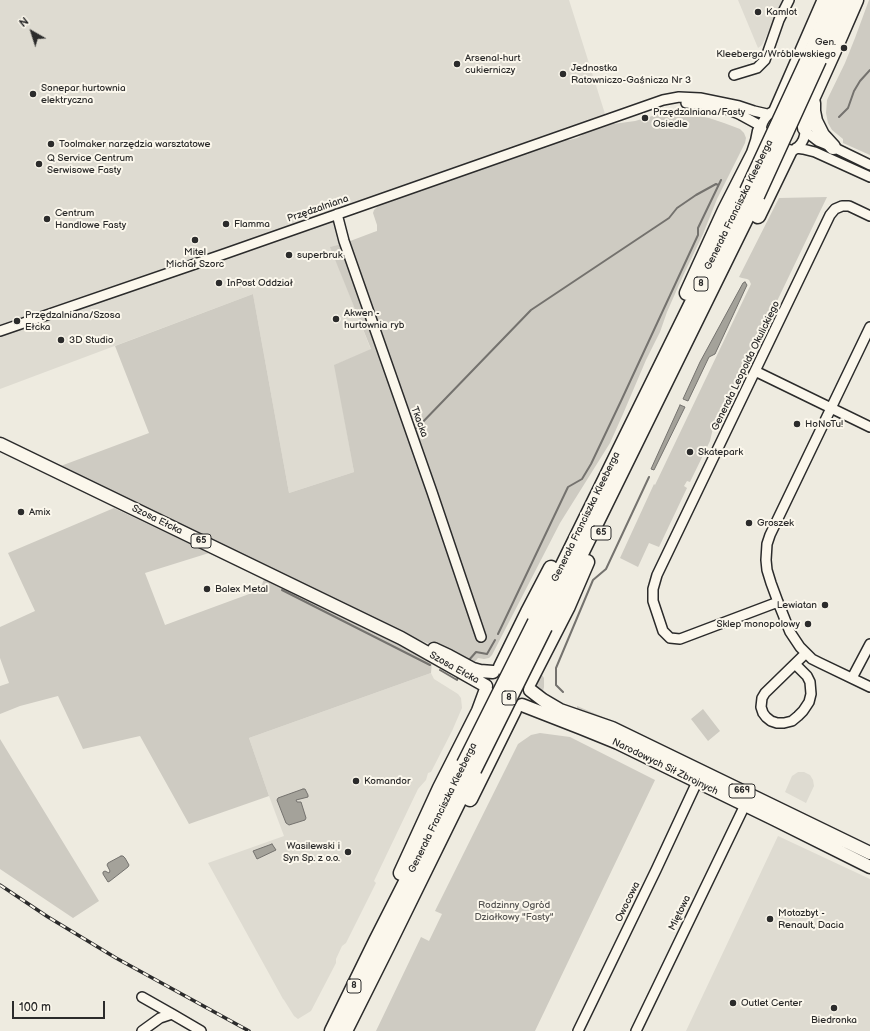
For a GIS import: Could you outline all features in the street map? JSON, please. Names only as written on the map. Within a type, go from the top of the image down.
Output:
[{"type":"highway","name":"Generała Franciszka Kleeberga","points":[[814,58],[833,0]]},
{"type":"highway","name":"Generała Franciszka Kleeberga","points":[[332,1031],[382,943],[540,625],[633,449],[686,341],[814,58],[845,0]]},
{"type":"highway","points":[[805,130],[806,115],[856,0]]},
{"type":"highway","points":[[813,98],[815,121],[822,135],[833,147]]},
{"type":"highway","points":[[656,376],[664,350],[689,287],[754,152],[758,141],[760,128]]},
{"type":"highway","points":[[686,341],[716,300],[793,150]]},
{"type":"highway","name":"Generała Franciszka Kleeberga","points":[[540,625],[616,457],[656,376],[752,194]]},
{"type":"highway","name":"65","points":[[530,686],[606,524],[633,449]]},
{"type":"highway","points":[[497,670],[576,517],[616,457]]},
{"type":"highway","points":[[382,943],[382,918],[394,888],[440,788],[479,711],[486,689]]},
{"type":"highway","points":[[382,943],[403,928],[424,893],[518,707]]},
{"type":"highway","name":"Generała Franciszka Kleeberga","points":[[345,1031],[382,943]]},
{"type":"main road","name":"Szosa Ełcka","points":[[0,444],[401,638],[473,669],[480,671],[497,670]]},
{"type":"main road","name":"Szosa Ełcka","points":[[443,657],[486,689]]},
{"type":"main road","name":"65","points":[[486,689],[488,700],[500,709],[507,711],[518,707],[526,701],[530,686],[526,676],[515,667],[508,666],[497,670]]},
{"type":"main road","points":[[486,689],[488,679],[497,670]]},
{"type":"main road","name":"Narodowych Sił Zbrojnych","points":[[530,686],[543,700],[560,710],[605,725],[620,738],[697,782],[870,867]]},
{"type":"main road","name":"Narodowych Sił Zbrojnych","points":[[518,707],[581,728],[620,738],[870,853]]},
{"type":"street","points":[[734,75],[757,68],[765,60],[779,20],[789,0]]},
{"type":"street","points":[[822,0],[771,112],[763,120],[760,128],[761,137],[767,147],[778,153],[803,149],[815,152],[870,177]]},
{"type":"street","name":"Przędzalniana","points":[[0,332],[654,102],[671,98],[700,98],[739,106],[754,111],[771,112]]},
{"type":"street","name":"Przędzalniana","points":[[643,107],[672,103],[701,104],[734,112],[760,128]]},
{"type":"street","points":[[771,112],[780,109],[791,110],[796,113],[803,122],[805,130],[803,139],[793,150]]},
{"type":"street","points":[[805,130],[818,141],[870,164]]},
{"type":"street","name":"Generała Leopolda Okulickiego","points":[[778,602],[680,639],[670,638],[663,631],[653,601],[653,589],[657,575],[830,215],[835,209],[842,206],[849,206],[870,216]]},
{"type":"street","name":"Tkacka","points":[[337,214],[344,241],[481,637]]},
{"type":"street","points":[[870,327],[768,540],[766,560],[767,570],[778,602],[790,632],[800,647],[816,661],[870,687]]},
{"type":"street","points":[[755,371],[870,427]]},
{"type":"street","points":[[852,678],[870,644]]},
{"type":"street","points":[[795,664],[807,676],[810,682],[812,694],[809,702],[803,711],[792,721],[777,723],[771,721],[766,718],[763,713],[761,707],[762,698],[765,693],[806,653]]},
{"type":"street","name":"Owocowa","points":[[578,1031],[697,782]]},
{"type":"street","name":"Miętowa","points":[[636,1031],[745,805]]},
{"type":"street","points":[[142,997],[201,1031]]},
{"type":"street","points":[[142,1031],[160,1018],[172,1014]]},
{"type":"shaded area","points":[[0,0],[569,0],[606,117],[336,210],[345,243],[331,247],[371,350],[335,365],[354,472],[289,493],[253,294],[0,389]]},
{"type":"shaded area","points":[[738,0],[784,0],[762,45],[758,48]]},
{"type":"shaded area","points":[[745,282],[747,285],[715,354],[709,357],[688,401],[683,399],[700,362],[743,283]]},
{"type":"shaded area","points":[[680,405],[685,407],[654,470],[651,469]]},
{"type":"shaded area","points":[[431,673],[434,679],[458,694],[461,698],[462,708],[431,772],[428,773],[426,780],[418,789],[374,881],[376,883],[346,943],[342,946],[336,959],[336,963],[311,1011],[298,1019],[294,1016],[283,999],[208,863],[284,836],[249,738]]},
{"type":"shaded area","points":[[798,772],[804,772],[810,775],[813,780],[814,786],[806,803],[785,792],[792,776]]},
{"type":"shaded area","points":[[305,789],[308,797],[296,800],[297,802],[301,802],[306,818],[305,820],[289,825],[286,823],[277,800],[278,798]]},
{"type":"shaded area","points":[[778,836],[870,879],[870,1031],[686,1031]]},
{"type":"shaded area","points":[[272,844],[276,850],[257,859],[253,851]]},
{"type":"shaded area","points":[[121,856],[125,858],[129,865],[128,867],[108,882],[103,872],[105,871],[109,873],[108,863]]},
{"type":"green space","points":[[869,0],[870,155],[843,143],[843,139],[832,130],[828,123],[826,113],[827,100],[845,63]]},
{"type":"green space","points":[[673,110],[709,118],[740,129],[746,138],[745,143],[717,199],[703,234],[682,278],[660,332],[646,360],[610,443],[560,523],[492,655],[489,658],[478,658],[473,664],[442,649],[402,633],[58,467],[149,433],[115,346],[253,294],[289,493],[354,472],[334,365],[371,349],[330,247],[377,231],[377,225],[373,213],[374,210],[378,206],[392,199],[560,140],[577,138],[585,131],[596,127],[598,129],[613,124],[635,121]]},
{"type":"green space","points":[[827,197],[767,322],[763,321],[761,326],[764,328],[732,394],[729,393],[727,397],[730,399],[726,407],[714,424],[710,441],[690,482],[687,481],[684,486],[687,488],[659,547],[649,543],[638,567],[620,558],[654,484],[655,485],[751,284],[749,280],[739,277],[779,198]]},
{"type":"green space","points":[[114,508],[209,553],[145,573],[165,625],[260,590],[265,576],[432,661],[431,673],[249,738],[269,796],[189,824],[140,736],[83,749],[58,696],[20,706],[0,714],[0,686],[9,683],[0,658],[0,627],[35,611],[8,553]]},
{"type":"green space","points":[[538,673],[544,678],[542,695],[535,687]]},
{"type":"green space","points":[[577,706],[615,722],[846,835],[577,711]]},
{"type":"green space","points":[[703,709],[720,731],[708,741],[691,719]]},
{"type":"green space","name":"Rodzinny Ogród Działkowy \"Fasty\"","points":[[540,733],[570,737],[655,780],[535,1031],[376,1031],[421,937],[429,941],[442,914],[435,911],[518,744],[531,735]]},
{"type":"green space","points":[[0,739],[99,901],[73,918],[0,869]]},
{"type":"waterway","points":[[839,117],[848,108],[854,91],[860,81],[870,70]]},
{"type":"waterway","points":[[498,634],[568,487],[582,479],[591,464],[698,235],[698,228],[721,180]]},
{"type":"waterway","points":[[417,428],[531,310],[669,218],[677,208],[696,195],[716,184],[718,185]]},
{"type":"waterway","points":[[563,692],[556,685],[556,668],[593,580],[606,569],[649,477]]},
{"type":"waterway","points":[[282,590],[430,665]]},
{"type":"waterway","points":[[469,660],[476,652],[487,654],[495,640]]},
{"type":"waterway","points":[[440,670],[457,680],[458,677]]},
{"type":"railway","points":[[0,885],[48,917],[116,958],[249,1031]]},
{"type":"place","name":"Kamlot","points":[[758,12]]},
{"type":"place","name":"Gen. Kleeberga/Wróblewskiego","points":[[844,48]]},
{"type":"place","name":"Arsenal-hurt cukierniczy","points":[[457,64]]},
{"type":"place","name":"Jednostka Ratowniczo-Gaśnicza Nr 3","points":[[563,74]]},
{"type":"place","name":"Sonepar hurtownia elektryczna","points":[[33,94]]},
{"type":"place","name":"Przędzalniana/Fasty Osiedle","points":[[645,118]]},
{"type":"place","name":"Toolmaker narzędzia warsztatowe","points":[[51,144]]},
{"type":"place","name":"Q Service Centrum Serwisowe Fasty","points":[[39,164]]},
{"type":"place","name":"Centrum Handlowe Fasty","points":[[47,219]]},
{"type":"place","name":"Flamma","points":[[226,224]]},
{"type":"place","name":"Mitel Michał Szorc","points":[[195,240]]},
{"type":"place","name":"superbruk","points":[[289,255]]},
{"type":"place","name":"InPost Oddział","points":[[219,283]]},
{"type":"place","name":"Akwen - hurtownia ryb","points":[[336,319]]},
{"type":"place","name":"Przędzalniana/Szosa Ełcka","points":[[17,321]]},
{"type":"place","name":"3D Studio","points":[[61,340]]},
{"type":"place","name":"HoNoTu!","points":[[797,424]]},
{"type":"place","name":"Skatepark","points":[[690,452]]},
{"type":"place","name":"Amix","points":[[21,512]]},
{"type":"place","name":"Groszek","points":[[749,523]]},
{"type":"place","name":"Balex Metal","points":[[207,589]]},
{"type":"place","name":"Lewiatan","points":[[825,605]]},
{"type":"place","name":"Sklep monopolowy","points":[[808,624]]},
{"type":"place","name":"Komandor","points":[[356,781]]},
{"type":"place","name":"Wasilewski i Syn Sp. z o.o.","points":[[348,852]]},
{"type":"place","name":"Motozbyt - Renault, Dacia","points":[[770,919]]},
{"type":"place","name":"Outlet Center","points":[[733,1003]]},
{"type":"place","name":"Biedronka","points":[[834,1008]]}]
